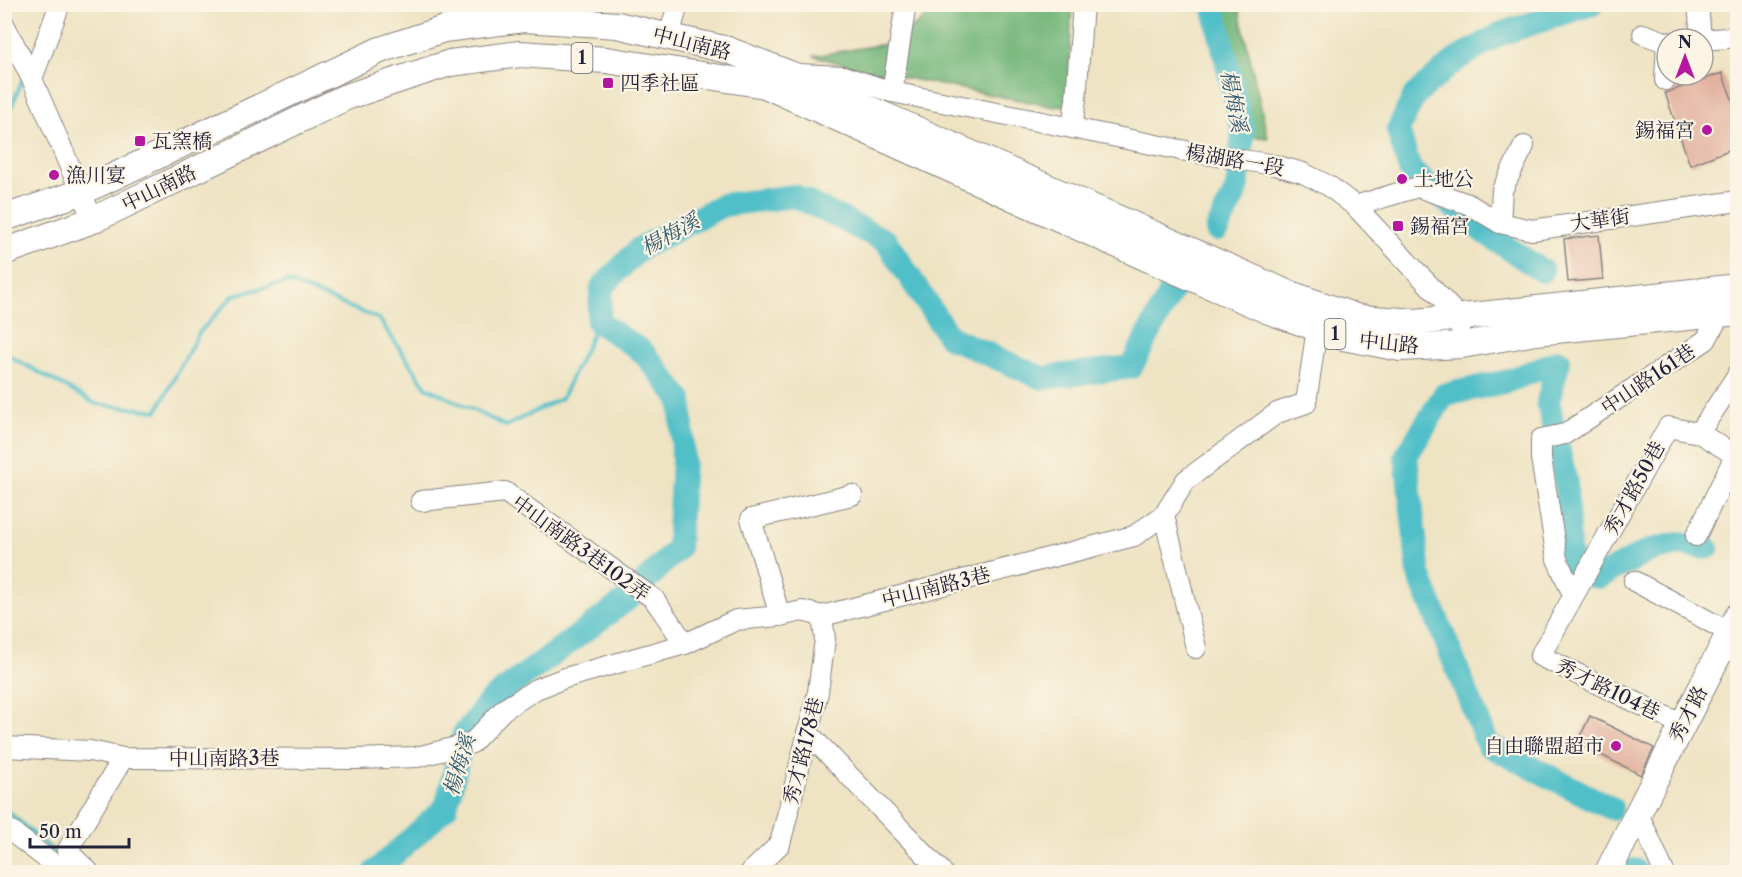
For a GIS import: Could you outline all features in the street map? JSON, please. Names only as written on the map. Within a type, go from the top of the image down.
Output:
[{"type":"main road","name":"中山南路","points":[[4,218],[81,192],[380,50],[444,29],[510,13],[617,25],[728,50],[790,74],[1220,262]]},
{"type":"main road","name":"中山南路","points":[[4,252],[93,220],[346,97],[450,63],[520,54],[596,59],[765,85],[1215,287]]},
{"type":"main road","name":"中山路","points":[[1220,262],[1287,293],[1359,318],[1416,322],[1458,316],[1533,321]]},
{"type":"main road","name":"中山路","points":[[1215,287],[1269,311],[1343,337],[1400,348],[1462,345],[1533,321]]},
{"type":"main road","name":"1","points":[[1576,317],[1737,287]]},
{"type":"main road","name":"1","points":[[1533,321],[1576,317],[1729,313]]},
{"type":"main road","name":"秀才路","points":[[1611,867],[1733,624]]},
{"type":"street","points":[[28,72],[60,4]]},
{"type":"street","points":[[669,36],[678,4]]},
{"type":"street","points":[[892,92],[906,4]]},
{"type":"street","points":[[1072,128],[1083,4]]},
{"type":"street","points":[[1698,4],[1701,27]]},
{"type":"street","points":[[4,24],[28,72],[93,220]]},
{"type":"street","points":[[1643,34],[1655,38]]},
{"type":"street","points":[[1715,39],[1737,37]]},
{"type":"street","name":"楊湖路一段","points":[[765,85],[790,74],[843,76],[892,92],[1191,152],[1275,165],[1303,173],[1329,186],[1356,206],[1458,316]]},
{"type":"street","points":[[1500,223],[1502,190],[1524,146]]},
{"type":"street","name":"大華街","points":[[1356,206],[1418,187],[1468,204],[1500,223],[1532,230],[1737,201]]},
{"type":"street","name":"中山路161巷","points":[[1575,590],[1557,559],[1541,458],[1541,439],[1556,437],[1706,340],[1729,313]]},
{"type":"street","points":[[1458,316],[1462,345]]},
{"type":"street","name":"中山南路3巷","points":[[4,747],[90,751],[123,758],[417,757],[472,743],[483,735],[503,710],[536,689],[565,678],[685,644],[736,620],[780,616],[802,611],[822,616],[1134,536],[1164,515],[1186,480],[1277,413],[1306,403],[1317,328]]},
{"type":"street","points":[[1700,433],[1737,374]]},
{"type":"street","name":"秀才路50巷","points":[[1575,590],[1668,427],[1700,433],[1736,456]]},
{"type":"street","points":[[1696,536],[1736,456]]},
{"type":"street","name":"中山南路3巷102弄","points":[[421,501],[505,492],[654,599],[685,644]]},
{"type":"street","points":[[780,616],[751,519],[852,495]]},
{"type":"street","points":[[1164,515],[1196,648]]},
{"type":"street","points":[[1634,581],[1733,624]]},
{"type":"street","name":"秀才路104巷","points":[[1575,590],[1540,656],[1683,725]]},
{"type":"street","name":"秀才路178巷","points":[[751,873],[780,844],[818,692],[825,639],[822,616]]},
{"type":"street","points":[[807,732],[942,873]]},
{"type":"street","points":[[65,866],[67,851],[123,758]]},
{"type":"street","points":[[1638,813],[1664,873]]},
{"type":"street","points":[[4,826],[65,866],[89,873]]},
{"type":"green space","points":[[942,5],[1072,5],[1068,97],[1065,105],[1055,107],[880,73],[813,56],[891,43]]},
{"type":"green space","points":[[1221,5],[1238,5],[1268,138],[1253,137]]},
{"type":"building","name":"錫福宮","points":[[1722,73],[1737,112],[1737,147],[1690,165],[1665,93],[1682,87],[1715,87],[1715,75]]},
{"type":"building","points":[[1599,235],[1603,279],[1568,282],[1564,239]]},
{"type":"building","name":"自由聯盟超市","points":[[1590,716],[1654,748],[1641,775],[1577,743]]},
{"type":"waterway","name":"楊梅溪","points":[[1213,4],[1243,132],[1237,189],[1217,230]]},
{"type":"waterway","points":[[1542,271],[1477,227],[1410,170],[1398,130],[1415,95],[1456,60],[1500,34],[1592,4]]},
{"type":"waterway","points":[[4,125],[23,78]]},
{"type":"waterway","name":"楊梅溪","points":[[375,872],[446,807],[464,734],[491,700],[629,598],[678,548],[683,460],[681,400],[643,352],[598,322],[602,287],[639,249],[723,205],[795,196],[886,241],[949,337],[1042,378],[1131,367],[1172,290]]},
{"type":"waterway","points":[[4,353],[96,404],[157,411],[198,334],[234,295],[288,282],[379,319],[426,387],[506,426],[562,398],[598,322]]},
{"type":"waterway","points":[[1559,361],[1508,381],[1444,395],[1406,456],[1419,575],[1488,745],[1611,808]]},
{"type":"waterway","points":[[1559,361],[1548,402],[1566,483],[1569,551],[1574,572],[1599,577],[1651,550],[1678,544],[1707,548]]},
{"type":"waterway","points":[[4,808],[54,852]]},
{"type":"place","name":"四季社區","points":[[608,83]]},
{"type":"place","name":"錫福宮","points":[[1707,130]]},
{"type":"place","name":"瓦窯橋","points":[[140,141]]},
{"type":"place","name":"漁川宴","points":[[54,175]]},
{"type":"place","name":"土地公","points":[[1402,179]]},
{"type":"place","name":"錫褔宮","points":[[1398,226]]},
{"type":"place","name":"自由聯盟超市","points":[[1616,746]]}]
